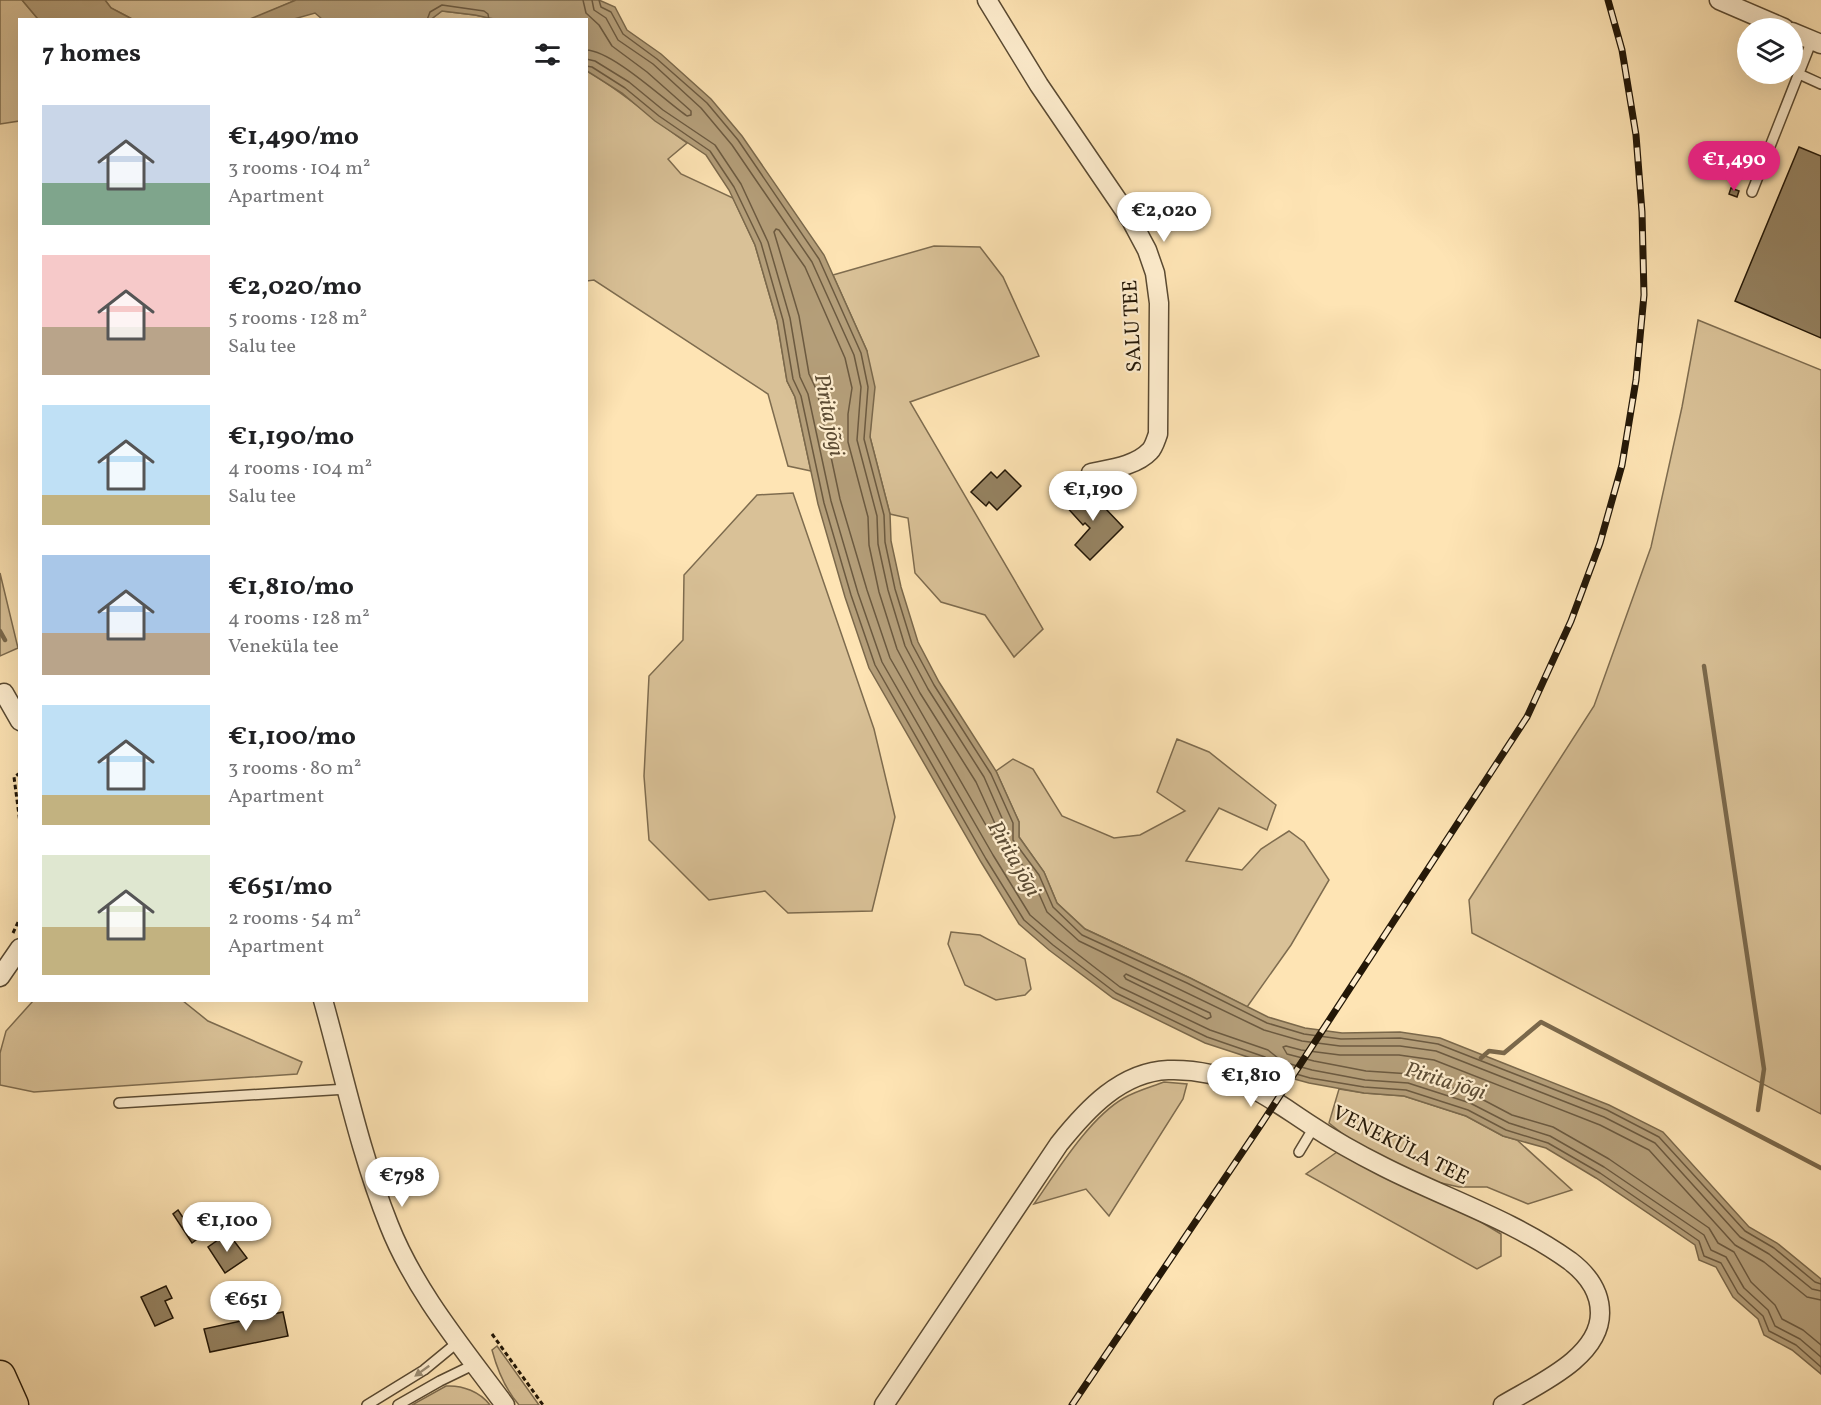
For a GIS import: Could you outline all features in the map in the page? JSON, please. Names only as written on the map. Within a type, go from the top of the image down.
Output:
[{"type":"highway","points":[[0,1376],[13,1405]]},
{"type":"street","name":"SALU TEE","points":[[987,0],[1040,85],[1131,220],[1148,250],[1155,273],[1159,303],[1158,434],[1152,450],[1142,458],[1125,465],[1091,473]]},
{"type":"street","points":[[1719,0],[1761,18]]},
{"type":"street","points":[[1803,36],[1817,42]]},
{"type":"street","points":[[4,693],[18,718]]},
{"type":"street","points":[[0,977],[18,951]]},
{"type":"street","points":[[324,1002],[363,1147],[389,1225],[411,1271],[458,1342],[505,1405]]},
{"type":"street","name":"VENEKÜLA TEE","points":[[884,1405],[1059,1144],[1080,1118],[1105,1095],[1124,1083],[1144,1074],[1167,1070],[1194,1071],[1222,1077],[1267,1096],[1314,1127],[1385,1168],[1489,1215],[1538,1241],[1570,1261],[1588,1277],[1595,1288],[1600,1316],[1597,1332],[1590,1345],[1577,1359],[1503,1405]]},
{"type":"lane","points":[[1803,67],[1817,42]]},
{"type":"lane","points":[[1803,76],[1821,84]]},
{"type":"lane","points":[[1752,192],[1795,84]]},
{"type":"lane","points":[[119,1102],[347,1089]]},
{"type":"lane","points":[[1299,1152],[1314,1127]]},
{"type":"lane","points":[[367,1405],[415,1376],[458,1342]]},
{"type":"lane","points":[[398,1405],[440,1381],[475,1365]]},
{"type":"path","points":[[18,774],[14,777],[18,808]]},
{"type":"path","points":[[492,1334],[543,1405]]},
{"type":"shaded area","points":[[0,0],[22,0],[37,18],[18,18],[18,121],[0,124]]},
{"type":"shaded area","points":[[105,0],[296,0],[255,18],[130,18],[111,8]]},
{"type":"shaded area","points":[[442,11],[489,18],[433,18]]},
{"type":"shaded area","points":[[588,72],[613,87],[687,143],[668,159],[681,174],[733,198],[755,245],[777,321],[787,381],[795,397],[811,471],[788,466],[768,394],[594,280],[588,281]]},
{"type":"shaded area","points":[[934,246],[980,247],[1003,277],[1039,356],[910,402],[1043,629],[1014,657],[985,615],[941,602],[915,573],[908,518],[890,514],[870,437],[867,351],[833,275]]},
{"type":"shaded area","points":[[1698,320],[1821,370],[1821,1114],[1472,933],[1469,900],[1594,706],[1651,547],[1682,407]]},
{"type":"shaded area","points":[[793,493],[874,729],[895,817],[872,911],[788,913],[765,891],[709,900],[649,840],[644,776],[649,676],[683,640],[684,575],[757,495]]},
{"type":"shaded area","points":[[0,573],[18,648],[0,656]]},
{"type":"shaded area","points":[[1177,739],[1209,752],[1276,805],[1267,830],[1219,808],[1186,861],[1242,870],[1261,849],[1289,831],[1304,842],[1329,880],[1291,945],[1247,1007],[1085,929],[1057,903],[1044,872],[1019,837],[1019,822],[996,771],[1013,759],[1033,769],[1062,816],[1114,838],[1140,835],[1185,811],[1157,792]]},
{"type":"shaded area","points":[[951,932],[980,935],[1025,959],[1031,989],[1025,995],[996,1000],[965,985],[948,944]]},
{"type":"shaded area","points":[[32,1002],[184,1002],[208,1021],[302,1062],[297,1074],[34,1092],[0,1085],[0,1053],[6,1031]]},
{"type":"shaded area","points":[[1164,1082],[1187,1084],[1183,1099],[1109,1216],[1086,1189],[1034,1204],[1074,1146],[1098,1118],[1124,1098]]},
{"type":"shaded area","points":[[1339,1089],[1404,1096],[1466,1116],[1503,1136],[1517,1140],[1572,1190],[1528,1204],[1487,1187],[1459,1187],[1437,1182],[1379,1157],[1353,1142],[1329,1123]]},
{"type":"shaded area","points":[[1337,1152],[1471,1216],[1501,1234],[1501,1256],[1477,1269],[1306,1174]]},
{"type":"shaded area","points":[[497,1346],[539,1405],[519,1405],[514,1399],[502,1379],[494,1357],[492,1350]]},
{"type":"shaded area","points":[[446,1386],[471,1390],[490,1405],[412,1405]]},
{"type":"water","points":[[22,0],[105,0],[111,8],[130,18],[37,18]]},
{"type":"water","name":"Pirita jõgi","points":[[296,0],[599,0],[615,7],[627,30],[661,54],[711,99],[742,136],[824,255],[867,351],[875,387],[870,437],[890,514],[891,541],[901,587],[918,642],[939,682],[996,771],[1019,822],[1019,837],[1044,872],[1057,903],[1085,929],[1268,1017],[1305,1028],[1342,1033],[1400,1032],[1440,1038],[1609,1105],[1663,1132],[1749,1227],[1777,1243],[1821,1279],[1821,1374],[1792,1350],[1764,1335],[1758,1319],[1733,1297],[1716,1267],[1699,1260],[1695,1245],[1596,1178],[1546,1148],[1503,1136],[1466,1116],[1404,1096],[1364,1093],[1309,1083],[1276,1074],[1263,1062],[1205,1043],[1113,998],[1049,950],[1019,924],[869,668],[845,597],[818,504],[795,397],[787,381],[777,321],[755,245],[729,190],[706,155],[655,121],[622,93],[588,72],[588,18],[489,18],[442,11],[433,18],[321,18],[315,13],[298,18],[252,18]]},
{"type":"building","points":[[1799,147],[1821,156],[1821,338],[1735,301]]},
{"type":"building","points":[[1731,188],[1739,191],[1737,197],[1729,194]]},
{"type":"building","points":[[1005,470],[1021,486],[997,510],[989,502],[986,506],[971,492],[991,472],[997,478]]},
{"type":"building","points":[[1083,485],[1123,527],[1090,560],[1075,545],[1090,528],[1085,523],[1083,525],[1064,504]]},
{"type":"building","points":[[178,1210],[197,1239],[192,1243],[173,1214]]},
{"type":"building","points":[[228,1233],[247,1258],[225,1273],[208,1247]]},
{"type":"building","points":[[166,1286],[172,1298],[165,1301],[173,1318],[155,1326],[141,1297]]},
{"type":"building","points":[[283,1312],[288,1336],[210,1352],[204,1329]]},
{"type":"waterway","points":[[0,631],[5,640]]},
{"type":"waterway","points":[[1704,666],[1764,1069],[1758,1110]]},
{"type":"waterway","points":[[1481,1058],[1489,1051],[1504,1053],[1541,1022],[1821,1168]]},
{"type":"railway","points":[[1072,1405],[1262,1123],[1527,717],[1571,621],[1600,543],[1622,465],[1636,380],[1644,295],[1642,212],[1636,135],[1622,50],[1608,0]]}]
